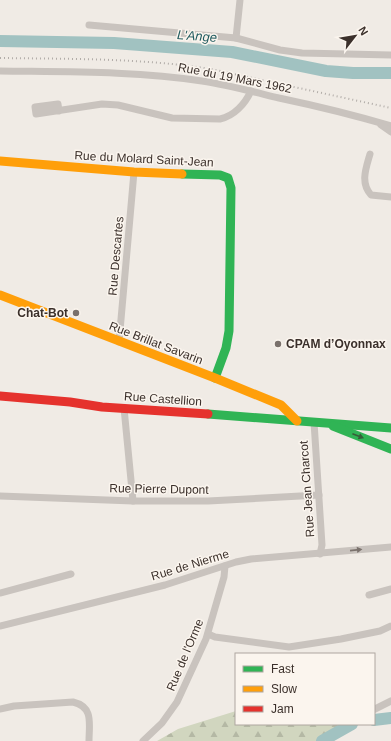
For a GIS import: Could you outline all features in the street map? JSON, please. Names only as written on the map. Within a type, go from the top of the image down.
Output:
[{"type":"main road","name":"Rue du Molard Saint-Jean","points":[[0,161],[134,172],[220,175],[228,178],[230,182],[229,331],[226,348],[215,378]]},
{"type":"main road","name":"Rue Brillat Savarin","points":[[0,296],[215,378],[280,405],[297,421]]},
{"type":"main road","name":"Rue Castellion","points":[[0,396],[70,402],[102,407],[324,423]]},
{"type":"main road","points":[[324,423],[391,428]]},
{"type":"main road","points":[[324,423],[391,449]]},
{"type":"street","points":[[236,38],[240,0]]},
{"type":"street","points":[[89,25],[236,38],[280,50],[302,53],[391,55]]},
{"type":"street","name":"Rue du 19 Mars 1962","points":[[0,71],[161,76],[203,81],[376,121],[391,126]]},
{"type":"street","points":[[59,111],[102,104],[118,105],[172,118],[220,119],[236,112],[248,97],[250,91]]},
{"type":"street","points":[[376,121],[391,132]]},
{"type":"street","points":[[370,154],[365,176],[365,186],[371,195],[391,197]]},
{"type":"street","name":"Rue Descartes","points":[[119,342],[134,172]]},
{"type":"street","points":[[124,408],[133,501]]},
{"type":"street","name":"Rue Jean Charcot","points":[[314,422],[322,545],[320,554]]},
{"type":"street","name":"Rue Pierre Dupont","points":[[0,496],[133,501],[208,501],[318,495]]},
{"type":"street","name":"Rue de Nierme","points":[[0,626],[165,585],[225,566],[251,560],[391,547]]},
{"type":"street","name":"Rue de l'Orme","points":[[143,741],[162,723],[177,702],[208,634],[224,577],[225,566]]},
{"type":"street","points":[[0,593],[71,574]]},
{"type":"street","points":[[369,595],[391,589]]},
{"type":"street","points":[[208,634],[221,638],[289,647],[342,640],[380,632],[391,626]]},
{"type":"street","points":[[375,709],[391,701]]},
{"type":"street","points":[[0,708],[66,703],[81,704],[88,712],[89,741]]},
{"type":"green space","points":[[235,711],[235,725],[344,725],[334,741],[157,741],[178,729]]},
{"type":"waterway","name":"L'Ange","points":[[0,41],[114,43],[232,52],[326,71],[391,73]]},
{"type":"waterway","name":"L'Ange","points":[[375,720],[391,718]]},
{"type":"waterway","name":"L'Ange","points":[[322,741],[350,725]]},
{"type":"railway","points":[[0,58],[106,60],[185,65],[211,69],[391,108]]},
{"type":"traffic: fast","points":[[182,174],[220,175],[228,178],[231,188],[229,331],[226,348],[215,378]]},
{"type":"traffic: fast","points":[[208,414],[391,428]]},
{"type":"traffic: fast","points":[[333,426],[391,449]]},
{"type":"traffic: slow","points":[[0,161],[134,172],[182,174]]},
{"type":"traffic: slow","points":[[0,295],[281,405],[297,421]]},
{"type":"traffic: jam","points":[[0,396],[70,402],[102,407],[208,414]]},
{"type":"place","name":"Chat-Bot","points":[[76,313]]},
{"type":"place","name":"CPAM d’Oyonnax","points":[[278,344]]}]
